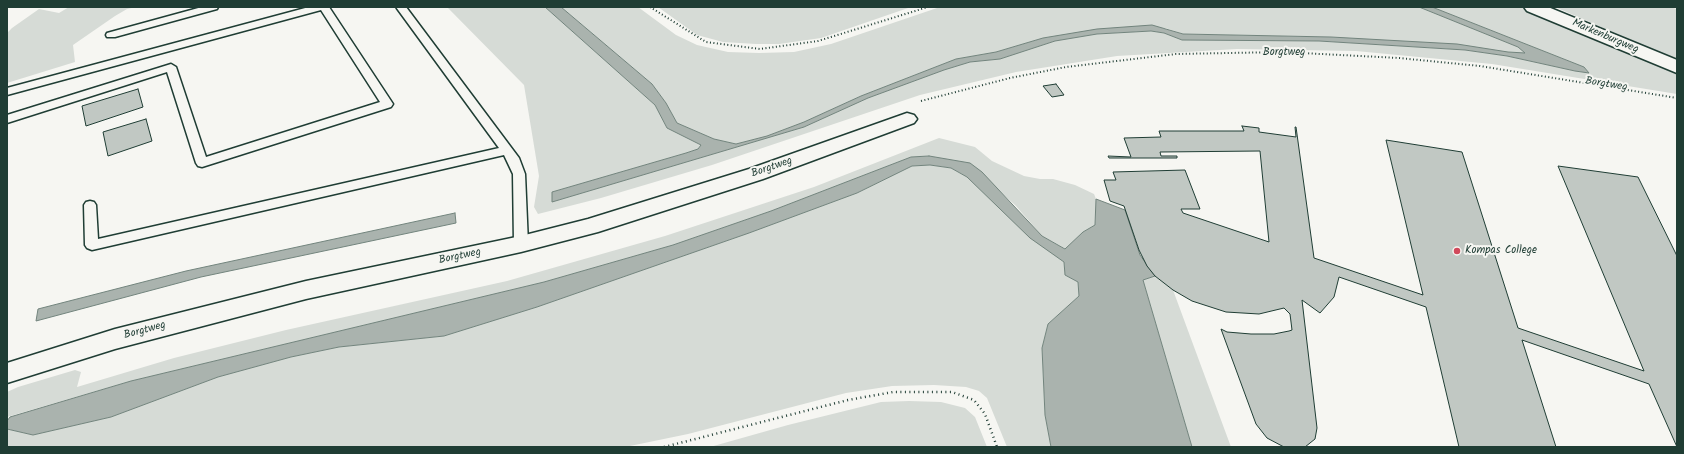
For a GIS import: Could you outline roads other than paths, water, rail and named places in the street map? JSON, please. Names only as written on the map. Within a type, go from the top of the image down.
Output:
[{"type":"street","name":"Markenburgweg","points":[[1533,7],[1677,67]]},
{"type":"street","name":"Borgtweg","points":[[7,373],[115,339],[298,292],[521,244],[590,226],[756,174],[911,111]]},
{"type":"lane","points":[[111,35],[213,7]]},
{"type":"lane","points":[[7,92],[320,7]]},
{"type":"lane","points":[[7,119],[171,67],[202,163],[387,104],[324,7]]},
{"type":"lane","points":[[401,7],[513,158],[519,174],[521,244]]},
{"type":"lane","points":[[90,205],[92,245],[507,150]]},
{"type":"place","name":"Kompas College","points":[[1457,251]]}]
